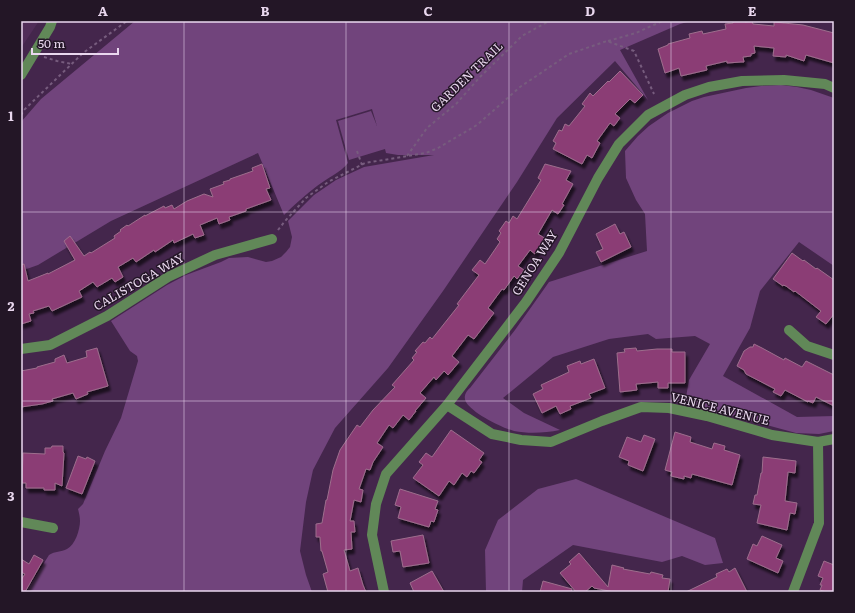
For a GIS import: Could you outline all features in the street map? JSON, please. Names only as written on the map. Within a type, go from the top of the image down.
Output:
[{"type":"street","points":[[21,75],[50,27],[52,21]]},
{"type":"street","name":"GENOA WAY","points":[[384,592],[372,535],[376,504],[386,474],[447,405],[526,302],[559,253],[598,178],[619,144],[648,115],[685,95],[709,87],[742,81],[784,80],[825,84],[834,88]]},
{"type":"street","name":"CALISTOGA WAY","points":[[21,349],[50,345],[108,316],[168,277],[215,255],[272,239]]},
{"type":"street","points":[[789,330],[807,346],[834,355]]},
{"type":"street","name":"VENICE AVENUE","points":[[447,405],[492,434],[521,440],[551,442],[641,407],[669,408],[707,416],[772,435],[818,442],[834,439]]},
{"type":"street","points":[[794,592],[819,523],[818,442]]},
{"type":"street","points":[[21,522],[53,528]]},
{"type":"path","points":[[21,115],[24,110],[83,54],[128,21]]},
{"type":"path","name":"GARDEN TRAIL","points":[[407,156],[427,128],[456,104],[480,77],[522,36],[549,21]]},
{"type":"path","points":[[285,221],[306,198],[328,182],[365,163],[426,153],[438,148],[477,125],[520,87],[569,54],[636,33],[663,21]]},
{"type":"path","points":[[607,41],[634,51],[654,94]]},
{"type":"path","points":[[34,54],[72,64]]},
{"type":"path","points":[[357,151],[362,165]]},
{"type":"shaded area","points":[[21,21],[39,21],[21,48]]},
{"type":"shaded area","points":[[135,21],[691,21],[680,24],[620,50],[648,100],[615,61],[557,118],[517,182],[443,291],[388,368],[335,428],[313,470],[306,502],[300,551],[312,592],[26,592],[49,555],[67,549],[75,541],[80,525],[78,509],[83,504],[105,451],[121,418],[138,361],[137,356],[130,351],[111,321],[167,285],[186,275],[229,258],[248,257],[266,262],[281,257],[290,247],[292,237],[288,221],[314,195],[336,180],[364,167],[434,155],[398,155],[386,153],[385,149],[349,160],[338,121],[371,111],[377,126],[372,109],[336,120],[348,163],[341,170],[308,193],[284,215],[258,153],[111,221],[38,265],[21,271],[21,122],[41,99]]},
{"type":"shaded area","points":[[781,85],[811,90],[834,98],[834,266],[799,242],[760,291],[750,328],[723,376],[797,417],[834,416],[834,431],[819,434],[796,433],[685,403],[689,380],[710,344],[695,336],[656,339],[648,334],[609,339],[553,357],[503,398],[524,413],[560,430],[537,433],[514,431],[488,420],[474,411],[465,400],[466,392],[515,330],[549,282],[647,251],[645,214],[636,200],[626,178],[625,151],[638,136],[649,126],[668,113],[692,101],[746,88]]},
{"type":"shaded area","points":[[576,479],[715,538],[723,563],[705,565],[682,556],[662,562],[573,545],[523,580],[522,592],[486,592],[485,550],[498,520],[538,489]]},
{"type":"building","points":[[733,21],[752,21],[753,24],[774,26],[774,22],[803,25],[834,33],[834,63],[806,55],[804,61],[786,55],[786,57],[773,56],[774,48],[754,46],[755,53],[751,54],[751,56],[743,57],[744,62],[727,63],[727,61],[706,66],[707,70],[681,76],[679,68],[665,73],[658,49],[668,44],[690,38],[689,34],[702,31],[703,34],[726,29],[725,24],[733,23]]},
{"type":"building","points":[[620,71],[643,95],[635,103],[630,99],[615,114],[620,118],[614,126],[610,123],[597,141],[600,143],[592,158],[587,155],[582,164],[553,149],[556,143],[553,141],[559,130],[562,131],[565,124],[569,126],[585,106],[582,104],[590,93],[593,96]]},
{"type":"building","points":[[262,164],[270,188],[266,189],[271,200],[246,209],[246,211],[229,217],[230,220],[219,224],[217,218],[200,225],[204,235],[195,238],[193,234],[174,243],[173,240],[136,262],[133,258],[118,267],[123,277],[115,282],[112,278],[97,287],[93,282],[79,291],[82,297],[52,311],[49,306],[33,311],[34,313],[29,314],[31,321],[21,324],[21,265],[24,264],[28,281],[48,274],[75,260],[64,241],[70,236],[84,256],[115,238],[114,236],[121,231],[120,230],[145,215],[164,206],[165,208],[172,205],[174,209],[187,201],[204,194],[213,197],[210,189],[224,184],[223,182],[230,179],[253,171],[252,168]]},
{"type":"building","points":[[545,164],[571,171],[566,180],[573,184],[562,204],[564,205],[558,214],[552,210],[538,234],[546,239],[535,254],[530,250],[518,266],[524,270],[517,279],[514,276],[488,308],[494,313],[474,339],[468,335],[452,356],[459,362],[448,375],[444,371],[436,380],[434,377],[420,393],[426,398],[409,420],[403,415],[393,428],[389,425],[377,443],[383,447],[373,462],[370,470],[366,469],[359,489],[363,490],[361,502],[354,500],[350,521],[354,521],[355,532],[351,532],[352,549],[344,550],[350,571],[358,568],[366,592],[328,592],[323,574],[328,572],[321,551],[320,537],[316,537],[316,524],[322,523],[333,470],[340,450],[357,425],[360,427],[373,410],[395,387],[392,385],[414,360],[412,358],[417,352],[415,351],[430,337],[432,339],[459,305],[457,304],[479,275],[472,270],[480,260],[485,264],[500,242],[497,239],[501,233],[499,231],[506,221],[509,223],[513,216],[517,219],[541,180],[538,178]]},
{"type":"building","points":[[615,224],[620,234],[624,232],[631,247],[601,262],[596,252],[603,249],[596,234]]},
{"type":"building","points":[[792,253],[834,280],[834,314],[826,324],[816,317],[821,311],[795,291],[794,292],[786,286],[783,286],[773,279]]},
{"type":"building","points":[[754,344],[784,360],[785,358],[802,367],[806,361],[834,375],[834,406],[816,397],[813,403],[808,402],[785,390],[781,396],[773,392],[775,389],[746,374],[744,370],[737,366],[744,351],[750,347],[753,347]]},
{"type":"building","points":[[97,348],[108,386],[87,392],[88,394],[76,399],[73,393],[52,399],[53,401],[42,404],[21,407],[21,371],[55,362],[55,359],[64,355],[67,363],[87,357],[86,351]]},
{"type":"building","points":[[636,348],[637,351],[672,349],[672,352],[685,352],[685,383],[668,383],[668,388],[658,388],[658,382],[636,384],[637,390],[620,392],[617,353],[625,352],[624,349]]},
{"type":"building","points":[[594,359],[605,388],[589,394],[591,398],[570,406],[571,409],[560,414],[556,406],[542,413],[533,394],[543,389],[541,385],[569,372],[567,366],[580,361],[581,364]]},
{"type":"building","points":[[451,430],[484,453],[479,460],[482,462],[474,473],[471,471],[467,477],[462,473],[454,485],[449,481],[439,496],[413,478],[423,465],[419,462],[426,453],[432,457]]},
{"type":"building","points":[[675,432],[691,437],[690,442],[712,449],[714,443],[725,446],[724,450],[740,455],[732,485],[692,474],[691,478],[684,476],[684,479],[671,476],[672,472],[665,470]]},
{"type":"building","points":[[644,435],[655,439],[643,471],[628,465],[629,461],[619,457],[627,437],[641,442]]},
{"type":"building","points":[[52,446],[63,446],[62,486],[55,483],[55,490],[44,490],[44,488],[26,488],[26,483],[22,483],[23,453],[45,454],[45,448],[51,448]]},
{"type":"building","points":[[78,456],[86,459],[87,457],[95,461],[82,494],[66,488]]},
{"type":"building","points":[[763,457],[796,461],[795,473],[788,472],[785,501],[797,503],[795,514],[790,513],[787,530],[757,523],[761,505],[753,504],[755,495],[757,495],[762,473]]},
{"type":"building","points":[[400,489],[438,501],[435,509],[438,510],[434,522],[431,521],[429,527],[398,518],[401,507],[395,505]]},
{"type":"building","points":[[423,535],[429,563],[403,567],[400,551],[393,552],[391,541]]},
{"type":"building","points":[[762,536],[782,545],[776,558],[783,561],[778,573],[747,559],[753,544],[757,546]]},
{"type":"building","points":[[579,553],[608,587],[612,565],[624,568],[623,569],[663,575],[662,578],[670,579],[668,592],[614,592],[594,588],[592,586],[585,592],[576,592],[560,573],[571,564],[569,562]]},
{"type":"building","points":[[34,555],[43,560],[25,592],[21,592],[21,580],[25,574],[21,572],[21,559],[29,564]]},
{"type":"building","points":[[824,561],[834,565],[834,592],[820,590],[822,585],[820,585],[823,578],[818,576]]},
{"type":"building","points":[[735,568],[747,592],[686,592],[717,577],[716,574],[727,569],[729,572]]},
{"type":"building","points":[[432,571],[444,592],[414,592],[410,583]]},
{"type":"building","points":[[543,581],[572,589],[571,592],[540,592]]}]
